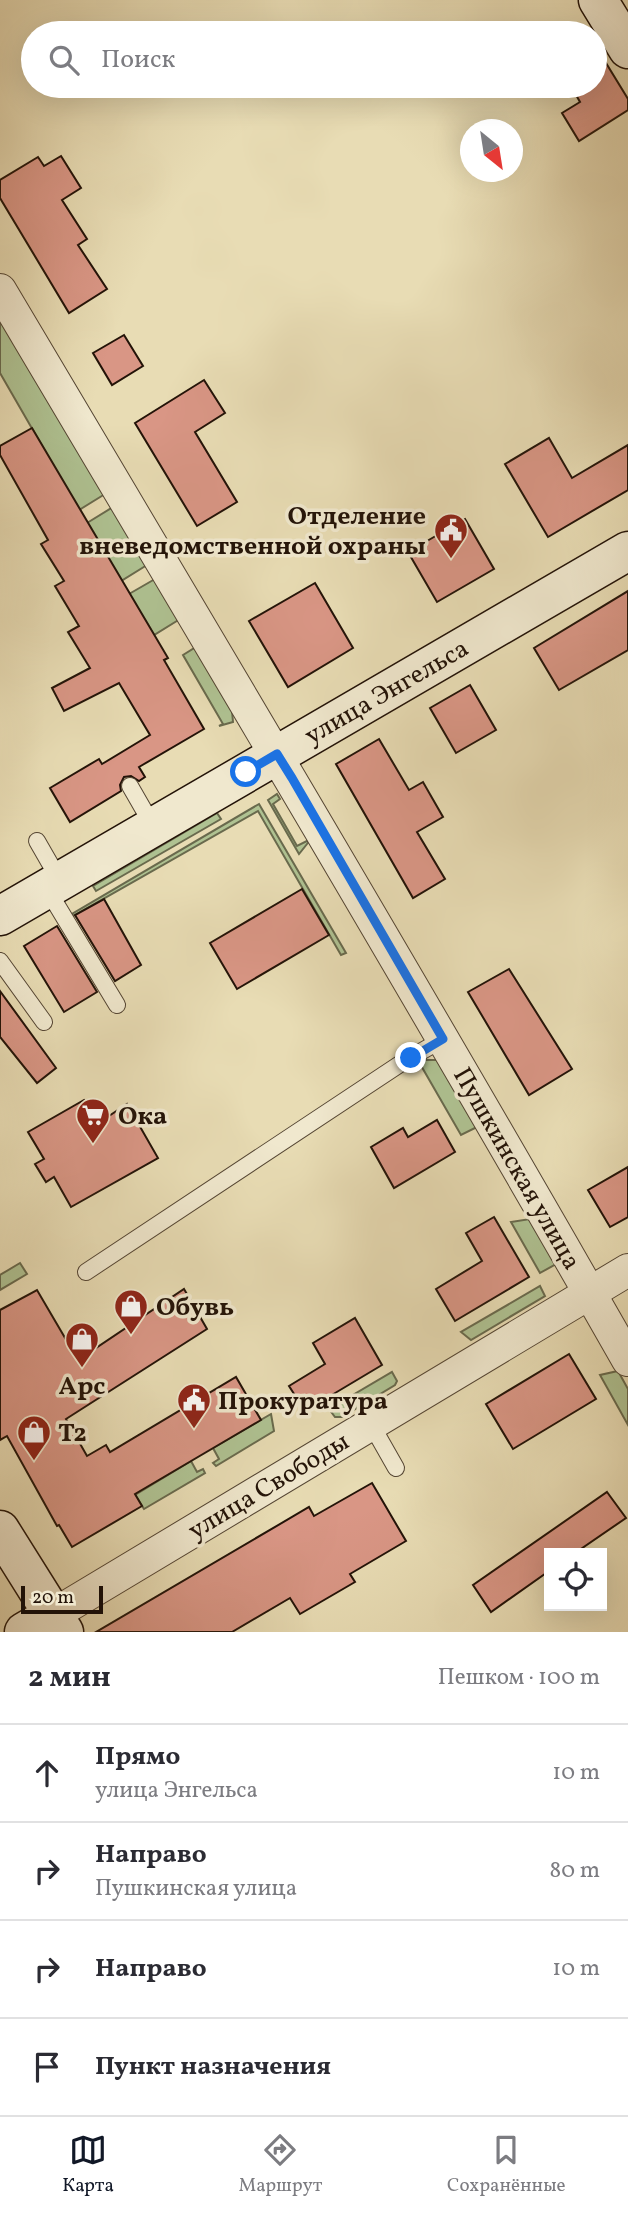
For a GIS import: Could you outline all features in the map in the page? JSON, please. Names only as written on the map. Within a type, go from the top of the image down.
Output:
[{"type":"street","points":[[598,0],[628,49]]},
{"type":"street","name":"Пушкинская улица","points":[[0,290],[277,754],[628,1360]]},
{"type":"street","name":"улица Энгельса","points":[[0,916],[628,551]]},
{"type":"street","name":"улица Свободы","points":[[47,1626],[371,1424],[628,1270]]},
{"type":"street","points":[[0,1530],[47,1626]]},
{"type":"lane","points":[[130,786],[153,826]]},
{"type":"lane","points":[[37,841],[54,885],[117,1005]]},
{"type":"lane","points":[[0,961],[44,1022]]},
{"type":"lane","points":[[86,1272],[403,1062],[443,1039]]},
{"type":"lane","points":[[371,1424],[396,1468]]},
{"type":"green space","points":[[0,317],[105,494],[79,510],[0,373]]},
{"type":"green space","points":[[113,507],[147,565],[121,581],[87,523]]},
{"type":"green space","points":[[155,579],[180,619],[154,635],[129,594]]},
{"type":"green space","points":[[196,647],[232,711],[233,722],[219,726],[223,724],[183,655]]},
{"type":"green space","points":[[277,794],[280,799],[273,804],[297,846],[311,839],[299,854],[268,800]]},
{"type":"green space","points":[[259,804],[346,953],[341,955],[258,811],[73,916],[72,914]]},
{"type":"green space","points":[[217,813],[221,819],[96,891],[93,886]]},
{"type":"green space","points":[[439,1060],[477,1127],[461,1135],[419,1062]]},
{"type":"green space","points":[[530,1219],[556,1264],[540,1273],[511,1222]]},
{"type":"green space","points":[[20,1263],[27,1274],[0,1290],[0,1275]]},
{"type":"green space","points":[[540,1286],[545,1296],[471,1340],[461,1332]]},
{"type":"green space","points":[[618,1371],[628,1389],[628,1425],[600,1375]]},
{"type":"green space","points":[[392,1372],[397,1381],[395,1385],[342,1417],[335,1417],[329,1409]]},
{"type":"green space","points":[[271,1414],[274,1431],[216,1466],[213,1463],[219,1459],[213,1448]]},
{"type":"green space","points":[[191,1461],[197,1472],[203,1469],[205,1473],[144,1509],[135,1495]]},
{"type":"building","points":[[607,65],[628,99],[628,110],[579,141],[562,113],[580,102],[578,98],[607,98]]},
{"type":"building","points":[[61,156],[81,188],[62,200],[87,239],[78,245],[107,289],[69,313],[0,198],[0,180],[38,157],[44,166]]},
{"type":"building","points":[[124,335],[143,366],[112,385],[93,353]]},
{"type":"building","points":[[204,380],[225,413],[195,432],[237,502],[197,526],[135,423]]},
{"type":"building","points":[[32,428],[168,658],[164,660],[204,729],[139,767],[145,777],[139,781],[131,776],[124,777],[120,785],[121,791],[70,822],[50,788],[99,759],[102,764],[150,735],[119,683],[64,711],[52,688],[90,668],[68,632],[79,626],[55,586],[64,581],[41,544],[48,540],[0,455],[0,446]]},
{"type":"building","points":[[549,438],[572,478],[628,445],[628,490],[548,537],[505,464]]},
{"type":"building","name":"Отделение вневедомственной охраны","points":[[465,519],[494,569],[437,602],[408,552]]},
{"type":"building","points":[[315,583],[353,648],[288,687],[249,621]]},
{"type":"building","points":[[628,591],[628,650],[559,690],[534,648]]},
{"type":"building","points":[[470,685],[496,730],[456,753],[430,708]]},
{"type":"building","points":[[379,739],[409,790],[423,782],[443,817],[417,832],[445,879],[413,898],[336,764]]},
{"type":"building","points":[[302,889],[329,935],[237,989],[210,943]]},
{"type":"building","points":[[104,899],[141,965],[115,981],[75,915]]},
{"type":"building","points":[[57,926],[97,992],[64,1012],[24,946]]},
{"type":"building","points":[[509,969],[572,1069],[529,1095],[468,992]]},
{"type":"building","points":[[0,991],[56,1068],[37,1083],[0,1037]]},
{"type":"building","name":"Ока","points":[[84,1100],[100,1122],[127,1104],[158,1158],[71,1207],[54,1177],[46,1182],[35,1164],[44,1159],[28,1132]]},
{"type":"building","points":[[437,1120],[455,1152],[394,1188],[371,1147],[403,1128],[408,1137]]},
{"type":"building","points":[[628,1167],[628,1217],[610,1227],[588,1190]]},
{"type":"building","points":[[494,1217],[529,1277],[455,1321],[436,1289],[482,1261],[466,1233]]},
{"type":"building","points":[[184,1289],[207,1329],[66,1419],[87,1456],[106,1445],[110,1452],[236,1377],[261,1420],[135,1494],[142,1506],[72,1547],[59,1525],[57,1526],[7,1436],[0,1440],[0,1310],[37,1290],[78,1360]]},
{"type":"building","points":[[355,1318],[382,1365],[305,1411],[289,1386],[325,1364],[313,1343]]},
{"type":"building","points":[[569,1354],[596,1399],[513,1449],[486,1404]]},
{"type":"building","points":[[372,1483],[406,1541],[350,1574],[355,1582],[300,1614],[290,1598],[232,1632],[96,1632],[309,1507],[314,1516]]},
{"type":"building","points":[[607,1492],[626,1518],[582,1548],[544,1548],[544,1575],[491,1612],[473,1585]]},
{"type":"place","name":"Отделение вневедомственной охраны","points":[[451,560]]},
{"type":"place","name":"Ока","points":[[93,1145]]},
{"type":"place","name":"Обувь","points":[[131,1336]]},
{"type":"place","name":"Арс","points":[[82,1369]]},
{"type":"place","name":"Прокуратура","points":[[194,1430]]},
{"type":"place","name":"T2","points":[[34,1462]]},
{"type":"route","points":[[246,772],[277,754],[443,1039],[411,1058]]}]
